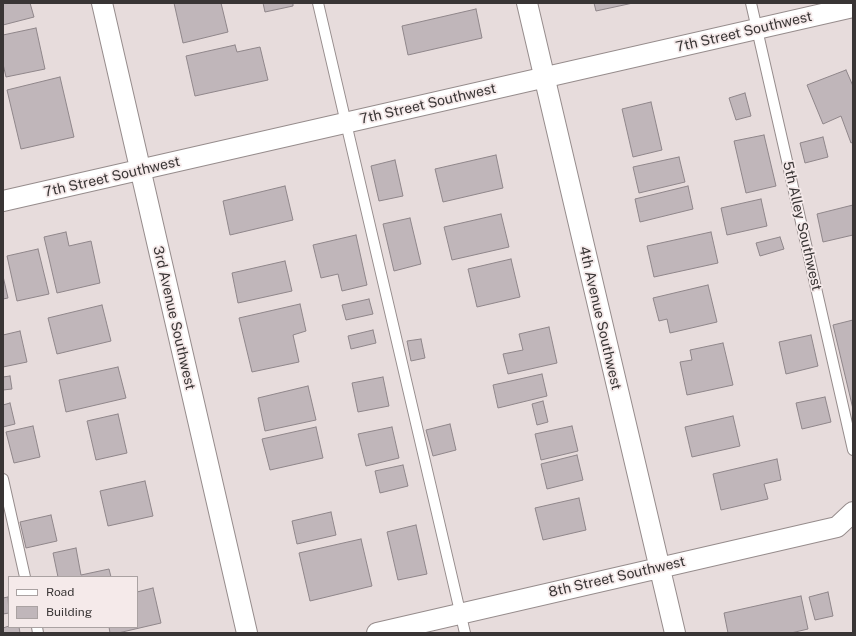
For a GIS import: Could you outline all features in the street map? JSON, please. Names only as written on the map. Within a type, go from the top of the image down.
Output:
[{"type":"street","name":"3rd Avenue Southwest","points":[[102,3],[247,633]]},
{"type":"street","name":"4th Avenue Southwest","points":[[527,3],[543,78],[675,633]]},
{"type":"street","name":"7th Street Southwest","points":[[3,201],[853,7]]},
{"type":"street","name":"8th Street Southwest","points":[[377,633],[837,527],[853,512]]},
{"type":"lane","points":[[318,3],[465,633]]},
{"type":"lane","name":"5th Alley Southwest","points":[[751,3],[853,450]]},
{"type":"lane","points":[[3,479],[25,576]]},
{"type":"building","points":[[3,3],[30,3],[34,17],[3,25]]},
{"type":"building","points":[[174,3],[221,3],[228,32],[183,43]]},
{"type":"building","points":[[263,3],[293,3],[293,6],[265,12]]},
{"type":"building","points":[[594,3],[633,3],[596,11]]},
{"type":"building","points":[[476,9],[482,38],[408,55],[402,26]]},
{"type":"building","points":[[36,28],[45,69],[6,77],[3,64],[3,35]]},
{"type":"building","points":[[235,45],[237,52],[260,47],[268,80],[195,96],[186,56]]},
{"type":"building","points":[[846,70],[853,86],[853,142],[851,143],[841,116],[823,124],[807,85]]},
{"type":"building","points":[[60,77],[74,137],[21,149],[7,90]]},
{"type":"building","points":[[745,93],[751,116],[736,120],[729,98]]},
{"type":"building","points":[[651,102],[662,150],[633,157],[622,109]]},
{"type":"building","points":[[764,135],[776,186],[746,193],[734,141]]},
{"type":"building","points":[[823,137],[828,157],[805,163],[800,143]]},
{"type":"building","points":[[496,155],[503,188],[443,202],[435,169]]},
{"type":"building","points":[[679,157],[685,182],[639,193],[633,167]]},
{"type":"building","points":[[395,160],[403,196],[379,201],[371,166]]},
{"type":"building","points":[[285,186],[293,220],[230,235],[223,201]]},
{"type":"building","points":[[688,186],[693,209],[640,222],[635,199]]},
{"type":"building","points":[[761,199],[767,226],[727,235],[721,208]]},
{"type":"building","points":[[853,205],[853,235],[823,242],[817,214]]},
{"type":"building","points":[[501,214],[509,247],[452,260],[444,227]]},
{"type":"building","points":[[410,218],[421,264],[394,271],[383,224]]},
{"type":"building","points":[[66,232],[69,246],[91,241],[100,283],[57,293],[44,237]]},
{"type":"building","points":[[711,232],[718,263],[654,277],[647,246]]},
{"type":"building","points":[[356,235],[367,285],[342,291],[338,274],[321,278],[313,245]]},
{"type":"building","points":[[780,237],[784,249],[760,256],[756,243]]},
{"type":"building","points":[[38,249],[49,294],[17,301],[7,256]]},
{"type":"building","points":[[511,259],[520,297],[477,307],[468,269]]},
{"type":"building","points":[[285,261],[292,291],[238,303],[232,273]]},
{"type":"building","points":[[3,276],[8,298],[3,299]]},
{"type":"building","points":[[708,285],[717,322],[670,333],[667,319],[659,321],[653,298]]},
{"type":"building","points":[[369,299],[373,314],[346,320],[342,305]]},
{"type":"building","points":[[300,304],[306,331],[293,335],[299,362],[252,372],[239,318]]},
{"type":"building","points":[[102,305],[111,341],[57,354],[48,318]]},
{"type":"building","points":[[853,320],[853,409],[833,325]]},
{"type":"building","points":[[549,327],[557,363],[508,374],[503,354],[523,350],[519,334]]},
{"type":"building","points":[[373,330],[376,343],[351,349],[348,336]]},
{"type":"building","points":[[20,331],[27,362],[3,367],[3,335]]},
{"type":"building","points":[[811,335],[818,366],[786,374],[779,342]]},
{"type":"building","points":[[421,339],[425,358],[411,361],[407,341]]},
{"type":"building","points":[[723,343],[733,385],[687,395],[680,362],[692,360],[690,350]]},
{"type":"building","points":[[118,367],[126,398],[66,412],[59,380]]},
{"type":"building","points":[[542,374],[547,396],[498,408],[493,385]]},
{"type":"building","points":[[10,376],[12,389],[3,390],[3,377]]},
{"type":"building","points":[[383,377],[389,406],[358,412],[352,383]]},
{"type":"building","points":[[308,386],[316,420],[265,431],[258,398]]},
{"type":"building","points":[[825,397],[831,422],[802,429],[796,403]]},
{"type":"building","points":[[543,401],[548,422],[537,425],[532,404]]},
{"type":"building","points":[[10,403],[15,424],[3,427],[3,405]]},
{"type":"building","points":[[118,414],[127,453],[96,460],[87,421]]},
{"type":"building","points":[[733,416],[740,446],[692,457],[685,427]]},
{"type":"building","points":[[450,424],[456,450],[433,456],[426,430]]},
{"type":"building","points":[[33,426],[40,457],[14,463],[6,432]]},
{"type":"building","points":[[572,426],[578,451],[541,460],[535,434]]},
{"type":"building","points":[[316,427],[323,458],[270,470],[262,439]]},
{"type":"building","points":[[392,427],[399,458],[366,466],[358,434]]},
{"type":"building","points":[[577,455],[583,480],[547,489],[541,464]]},
{"type":"building","points":[[777,459],[781,480],[764,484],[768,499],[721,510],[713,474]]},
{"type":"building","points":[[403,465],[408,486],[380,493],[375,471]]},
{"type":"building","points":[[145,481],[153,516],[108,526],[100,491]]},
{"type":"building","points":[[579,498],[586,530],[543,540],[535,508]]},
{"type":"building","points":[[331,512],[336,535],[297,544],[292,521]]},
{"type":"building","points":[[51,515],[57,541],[26,548],[20,522]]},
{"type":"building","points":[[416,525],[427,574],[398,580],[387,532]]},
{"type":"building","points":[[361,539],[372,586],[310,601],[299,553]]},
{"type":"building","points":[[76,548],[81,575],[109,569],[111,576],[58,576],[53,553]]},
{"type":"building","points":[[153,588],[161,623],[118,633],[110,633],[109,628],[138,628],[138,592]]},
{"type":"building","points":[[828,592],[833,616],[815,620],[809,597]]},
{"type":"building","points":[[801,596],[808,629],[791,633],[728,633],[724,613]]},
{"type":"building","points":[[8,597],[8,613],[3,614],[3,598]]},
{"type":"building","points":[[8,626],[8,628],[19,628],[20,633],[3,633],[3,628]]}]
